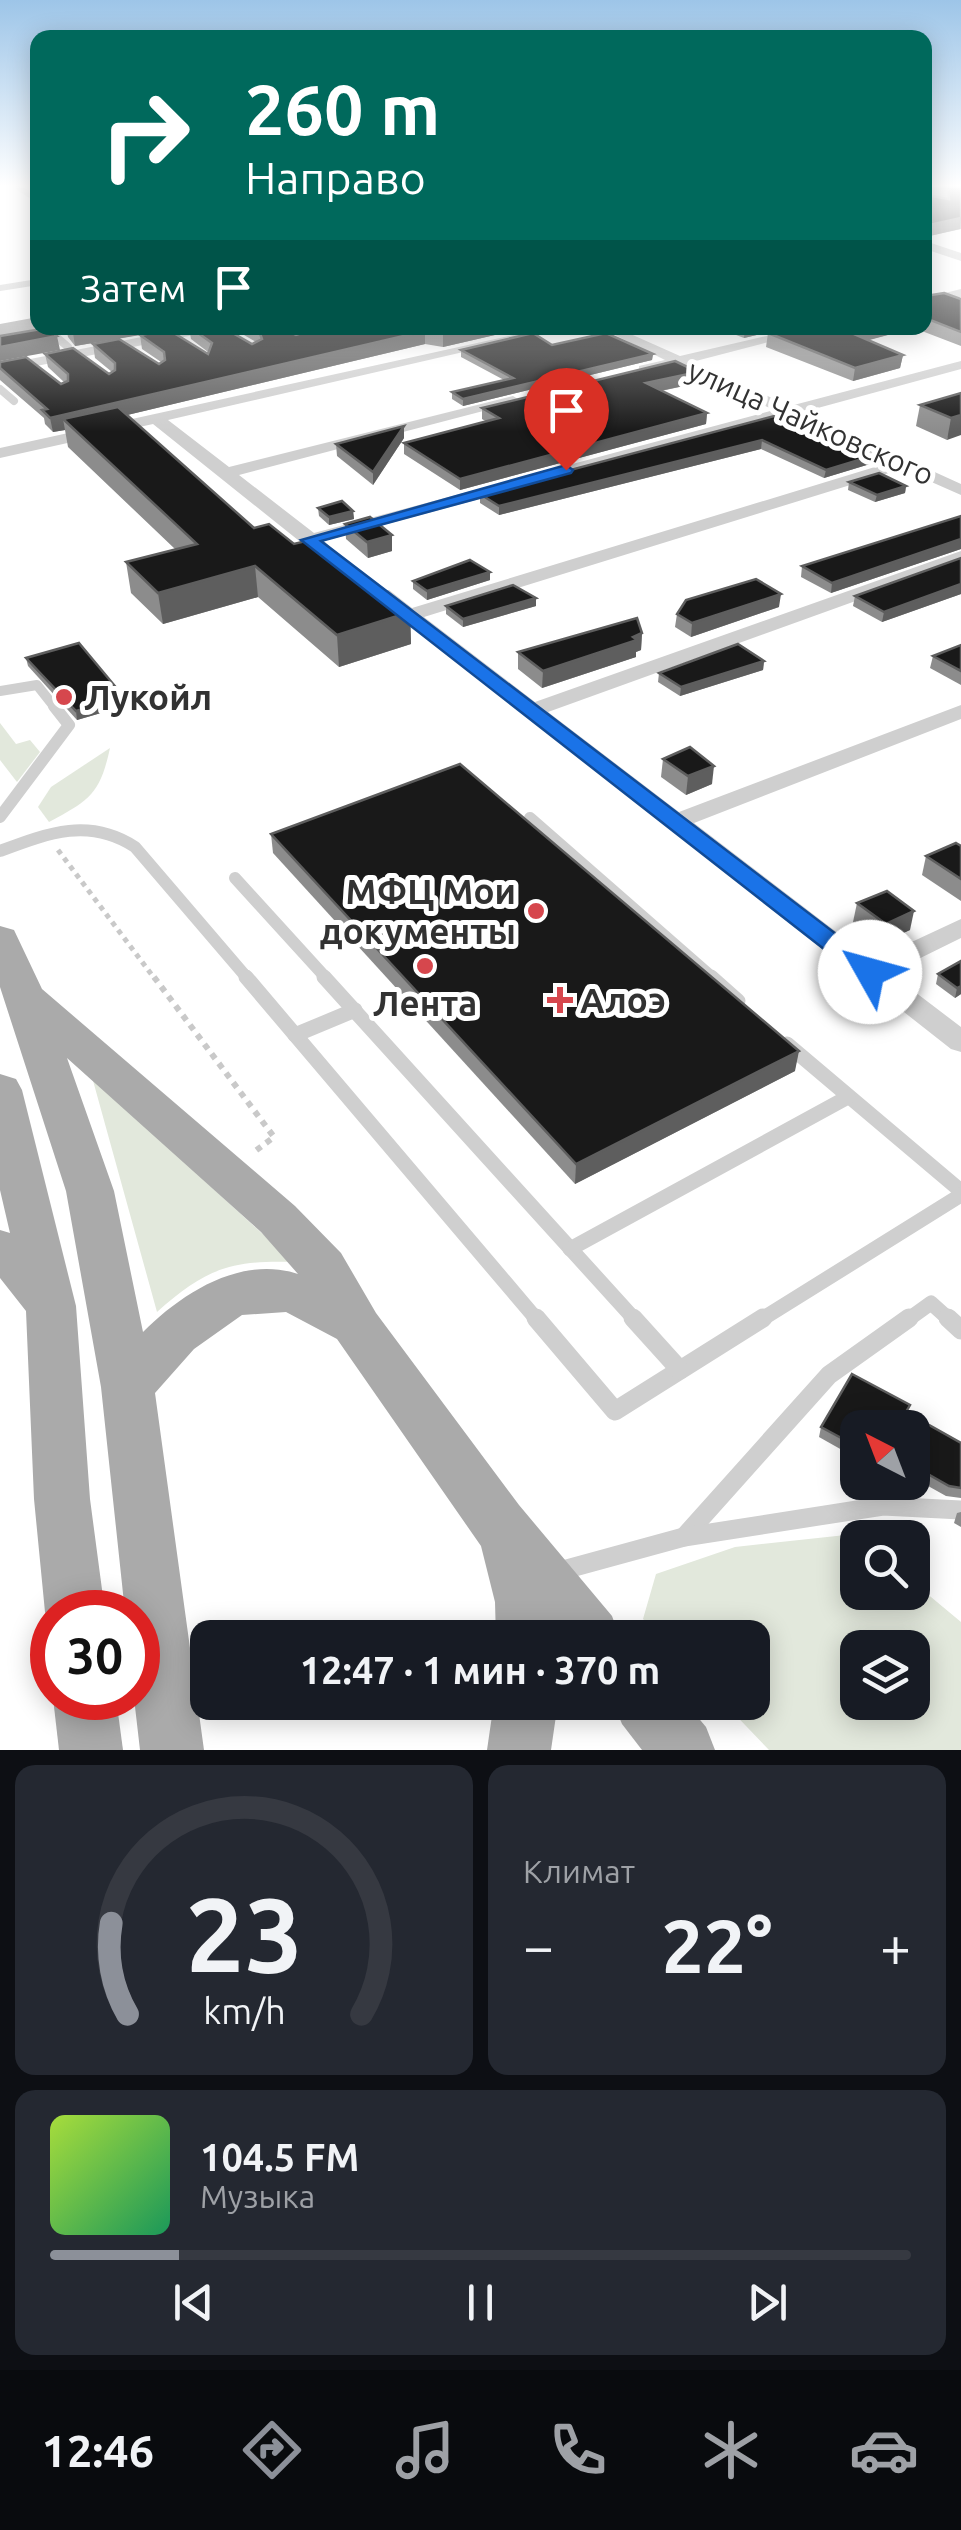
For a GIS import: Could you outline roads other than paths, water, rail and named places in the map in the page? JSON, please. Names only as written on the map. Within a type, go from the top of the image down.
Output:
[{"type":"main road","points":[[0,939],[25,997],[90,1192],[128,1387],[172,1750]]},
{"type":"main road","points":[[25,997],[278,1219],[322,1266],[358,1328],[499,1524],[575,1620]]},
{"type":"main road","points":[[0,1090],[50,1306],[62,1500],[72,1590]]},
{"type":"main road","points":[[0,1250],[23,1268],[50,1306]]},
{"type":"main road","points":[[128,1387],[173,1330],[225,1296],[274,1289],[302,1295],[327,1303],[358,1328]]},
{"type":"main road","points":[[499,1524],[525,1602],[526,1620]]},
{"type":"main road","points":[[88,1720],[91,1750]]},
{"type":"main road","points":[[519,1750],[523,1720]]},
{"type":"main road","points":[[659,1720],[683,1750]]},
{"type":"street","points":[[932,300],[961,293]]},
{"type":"street","points":[[0,453],[530,335]]},
{"type":"street","name":"улица Чайковского","points":[[621,335],[961,490]]},
{"type":"street","points":[[619,375],[786,335]]},
{"type":"street","points":[[309,540],[961,365]]},
{"type":"street","points":[[227,473],[526,398]]},
{"type":"street","points":[[157,418],[309,540],[961,1042]]},
{"type":"street","points":[[410,615],[902,464]]},
{"type":"street","points":[[533,710],[961,557]]},
{"type":"street","points":[[677,821],[961,711]]},
{"type":"street","points":[[870,972],[961,926]]},
{"type":"lane","points":[[0,288],[30,283]]},
{"type":"lane","points":[[54,335],[68,346]]},
{"type":"lane","points":[[0,369],[172,335],[184,344]]},
{"type":"lane","points":[[123,345],[136,353]]},
{"type":"lane","points":[[78,354],[89,363]]},
{"type":"lane","points":[[31,363],[42,372]]},
{"type":"lane","points":[[0,389],[14,401]]},
{"type":"lane","points":[[0,692],[37,685],[70,725],[0,816]]},
{"type":"lane","points":[[530,818],[747,1008]]},
{"type":"lane","points":[[0,851],[82,826],[103,829],[135,847],[615,1412],[961,1193],[776,1033]]},
{"type":"lane","points":[[235,878],[680,1370]]},
{"type":"lane","points":[[295,1035],[354,1010]]},
{"type":"lane","points":[[570,1249],[848,1097]]},
{"type":"lane","points":[[684,1536],[828,1375],[931,1303],[961,1330]]},
{"type":"lane","points":[[539,1576],[684,1536],[883,1506],[961,1510]]},
{"type":"place","name":"Лукойл","points":[[64,697]]},
{"type":"place","name":"МФЦ Мои документы","points":[[536,911]]},
{"type":"place","name":"Лента","points":[[425,966]]},
{"type":"place","name":"Алоэ","points":[[560,1000]]}]
